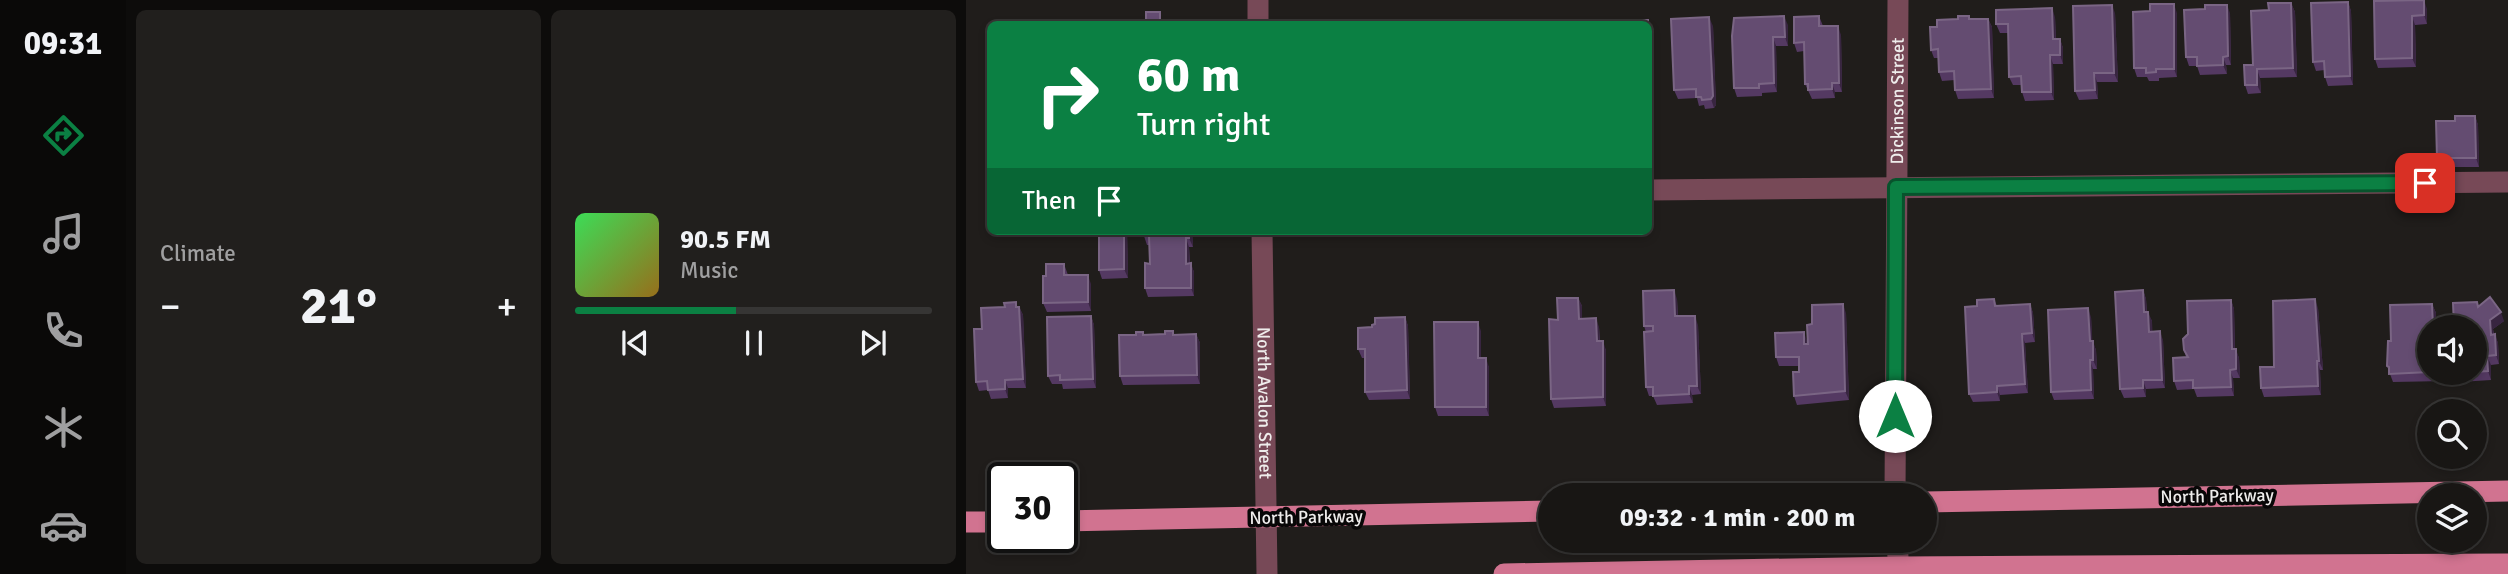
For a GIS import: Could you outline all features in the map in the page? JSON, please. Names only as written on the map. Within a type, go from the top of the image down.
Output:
[{"type":"main road","name":"North Parkway","points":[[1937,502],[2508,491]]},
{"type":"main road","name":"North Parkway","points":[[1078,521],[1538,511]]},
{"type":"main road","points":[[966,522],[987,522]]},
{"type":"main road","points":[[1504,574],[2508,564]]},
{"type":"street","points":[[1258,0],[1258,21]]},
{"type":"street","name":"Dickinson Street","points":[[1895,483],[1898,0]]},
{"type":"street","points":[[1652,190],[2508,182]]},
{"type":"street","name":"North Avalon Street","points":[[1262,235],[1267,574]]},
{"type":"building","points":[[2424,0],[2424,15],[2412,16],[2412,58],[2375,59],[2374,1]]},
{"type":"building","points":[[2348,2],[2350,76],[2325,77],[2324,61],[2313,62],[2311,3]]},
{"type":"building","points":[[2268,3],[2291,3],[2293,68],[2257,69],[2257,85],[2245,85],[2244,65],[2253,65],[2251,11],[2269,10]]},
{"type":"building","points":[[2150,4],[2174,4],[2174,69],[2156,69],[2156,72],[2146,73],[2146,68],[2134,68],[2133,12],[2150,11]]},
{"type":"building","points":[[2112,5],[2114,73],[2094,73],[2095,90],[2075,91],[2073,6]]},
{"type":"building","points":[[2205,5],[2227,5],[2228,56],[2223,57],[2223,65],[2197,66],[2197,57],[2186,57],[2184,10],[2205,9]]},
{"type":"building","points":[[2052,8],[2053,39],[2060,39],[2060,55],[2050,55],[2051,92],[2022,92],[2021,76],[2009,77],[2008,24],[1996,24],[1996,10]]},
{"type":"building","points":[[1146,12],[1160,12],[1160,21],[1146,21]]},
{"type":"building","points":[[1784,16],[1785,37],[1773,37],[1774,83],[1759,84],[1759,88],[1734,88],[1734,18]]},
{"type":"building","points":[[1819,16],[1819,26],[1838,26],[1839,83],[1832,83],[1832,89],[1808,90],[1808,84],[1805,84],[1804,42],[1794,43],[1794,17]]},
{"type":"building","points":[[1958,16],[1988,19],[1991,89],[1955,90],[1954,71],[1939,72],[1938,49],[1931,50],[1930,27],[1937,27],[1937,20],[1958,19]]},
{"type":"building","points":[[1709,17],[1713,96],[1711,99],[1702,100],[1701,97],[1696,97],[1696,89],[1674,90],[1671,19]]},
{"type":"building","points":[[2455,116],[2475,116],[2476,158],[2437,158],[2436,121],[2455,121]]},
{"type":"building","points":[[1099,235],[1124,235],[1124,269],[1099,270]]},
{"type":"building","points":[[1189,235],[1189,238],[1186,238],[1186,264],[1191,263],[1191,288],[1145,288],[1145,263],[1150,264],[1149,236],[1144,236]]},
{"type":"building","points":[[1046,264],[1064,264],[1064,275],[1088,275],[1088,302],[1043,303]]},
{"type":"building","points":[[1674,290],[1675,316],[1695,316],[1697,386],[1689,386],[1689,394],[1653,396],[1653,387],[1646,387],[1644,332],[1653,331],[1653,326],[1644,326],[1643,291]]},
{"type":"building","points":[[2143,290],[2144,312],[2148,312],[2149,332],[2160,331],[2162,380],[2143,380],[2143,388],[2120,389],[2115,292]]},
{"type":"building","points":[[2490,297],[2501,312],[2490,320],[2491,335],[2495,334],[2496,355],[2487,356],[2487,315],[2454,315],[2453,303],[2477,302],[2478,307]]},
{"type":"building","points":[[1557,298],[1578,298],[1579,319],[1596,318],[1597,341],[1603,341],[1603,397],[1551,399],[1549,319],[1558,320]]},
{"type":"building","points":[[1994,299],[1995,306],[2030,304],[2032,333],[2022,334],[2025,384],[1997,386],[1997,392],[1969,394],[1965,307],[1977,306],[1977,300]]},
{"type":"building","points":[[2315,299],[2318,386],[2261,388],[2260,367],[2274,367],[2273,301]]},
{"type":"building","points":[[2231,300],[2232,349],[2236,349],[2236,369],[2230,370],[2231,387],[2193,388],[2193,380],[2174,381],[2173,358],[2188,357],[2183,339],[2188,334],[2187,301]]},
{"type":"building","points":[[1016,302],[1016,307],[1019,307],[1023,379],[1005,380],[1005,389],[988,390],[987,381],[976,382],[974,329],[982,329],[981,308],[1005,307],[1004,303]]},
{"type":"building","points":[[1843,304],[1845,391],[1794,396],[1793,372],[1799,372],[1799,357],[1776,357],[1775,333],[1804,332],[1804,344],[1808,344],[1807,325],[1812,324],[1812,305]]},
{"type":"building","points":[[2432,304],[2432,315],[2417,315],[2417,373],[2389,374],[2387,366],[2388,341],[2391,341],[2390,305]]},
{"type":"building","points":[[2088,308],[2090,341],[2093,341],[2093,360],[2090,360],[2091,390],[2051,392],[2048,310]]},
{"type":"building","points":[[1091,316],[1093,379],[1060,380],[1060,375],[1048,376],[1047,317]]},
{"type":"building","points":[[1405,317],[1407,390],[1365,392],[1365,349],[1358,349],[1358,328],[1372,327],[1375,318]]},
{"type":"building","points":[[1434,322],[1478,322],[1478,358],[1486,358],[1486,407],[1435,407]]},
{"type":"building","points":[[1165,331],[1173,331],[1173,335],[1196,334],[1197,375],[1120,376],[1119,335],[1136,335],[1136,332],[1143,332],[1143,335],[1165,334]]},
{"type":"route","points":[[1895,416],[1896,187],[2425,183]]}]
